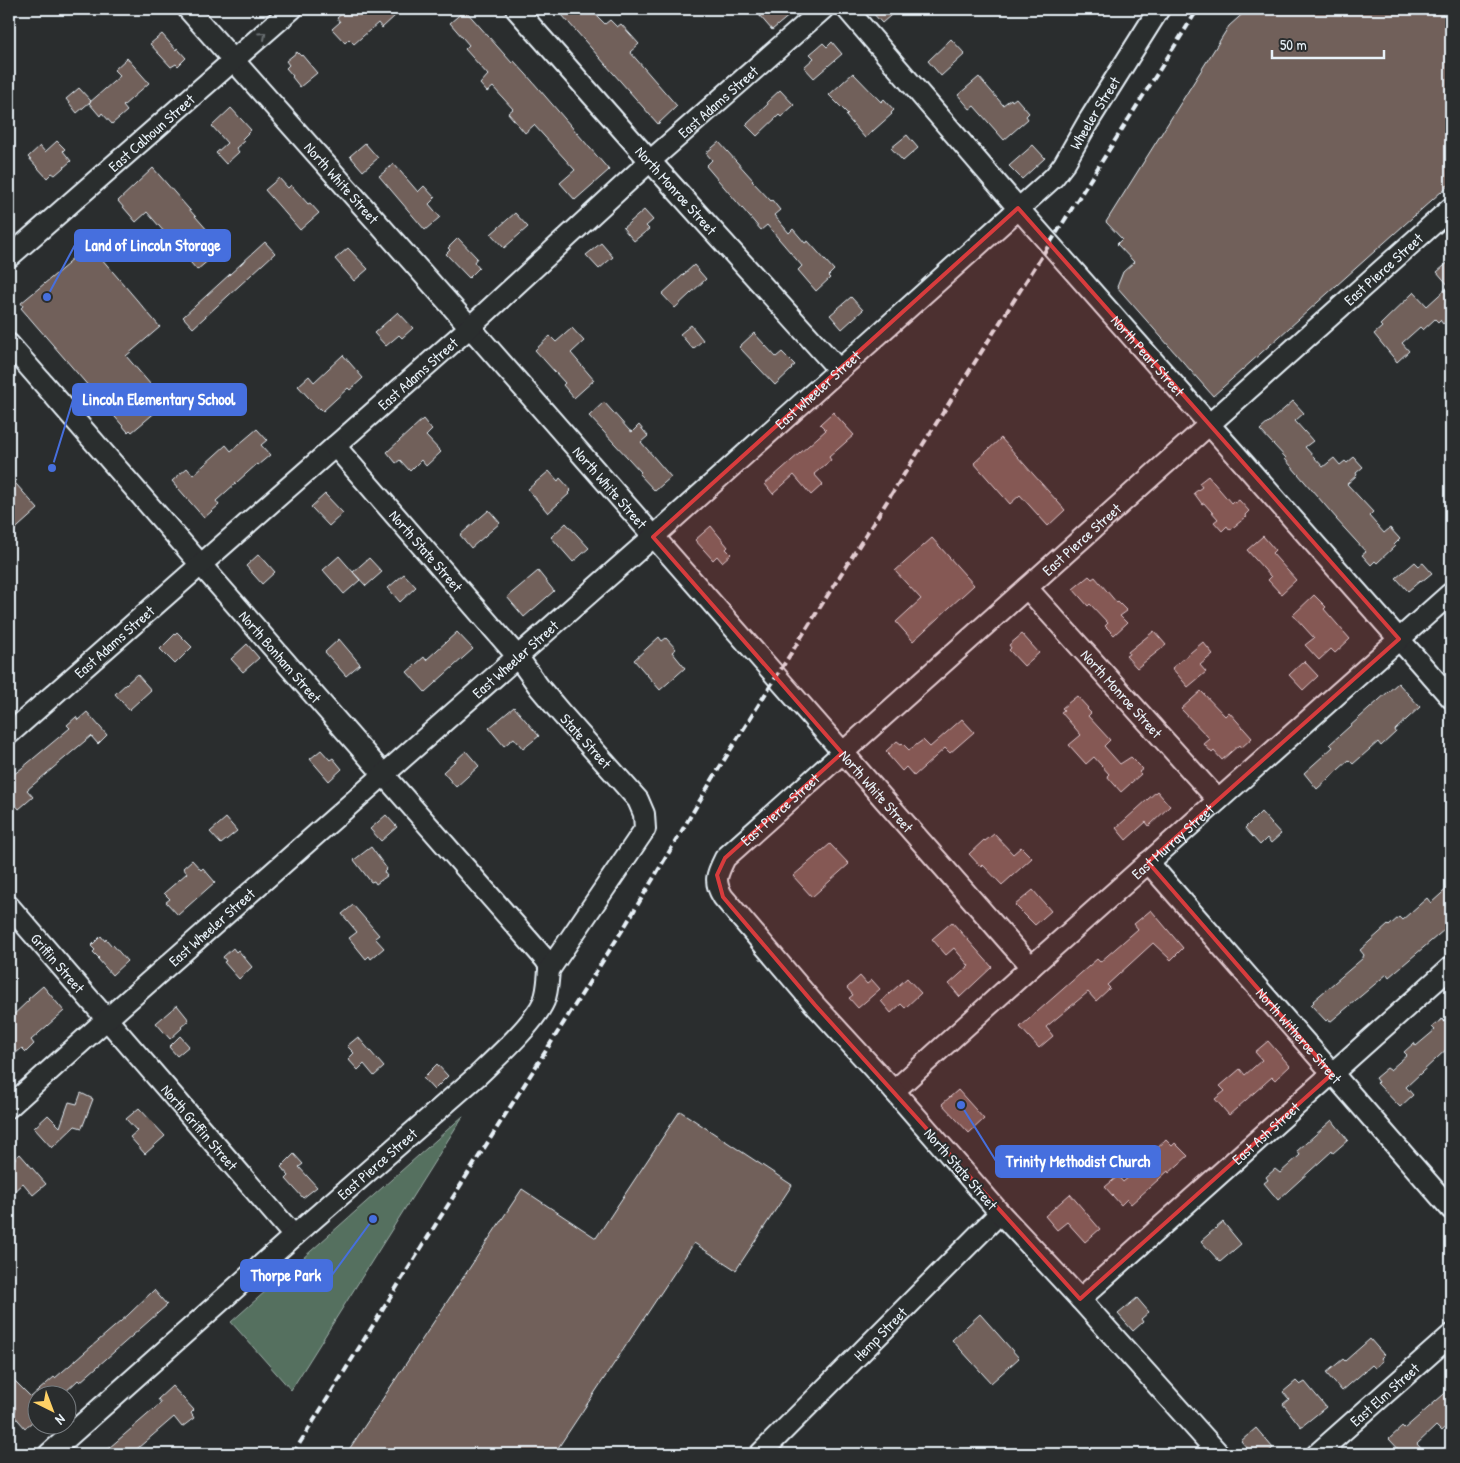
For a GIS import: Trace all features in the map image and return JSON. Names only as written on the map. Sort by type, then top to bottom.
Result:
[{"type":"street","name":"North White Street","points":[[188,9],[470,327],[1031,967]]},
{"type":"street","name":"East Calhoun Street","points":[[9,257],[292,9]]},
{"type":"street","name":"North Monroe Street","points":[[516,9],[839,370]]},
{"type":"street","name":"East Adams Street","points":[[9,734],[470,327],[650,161],[823,9]]},
{"type":"street","name":"North Pearl Street","points":[[847,9],[1018,208],[1451,698]]},
{"type":"street","name":"Wheeler Street","points":[[1018,208],[1054,177],[1064,164],[1159,9]]},
{"type":"street","name":"East Wheeler Street","points":[[9,1107],[107,1018],[653,537],[1018,208]]},
{"type":"street","name":"East Pierce Street","points":[[717,875],[725,858],[1451,208]]},
{"type":"street","name":"North Bonham Street","points":[[9,344],[383,776],[545,958],[549,964],[549,970]]},
{"type":"street","name":"North State Street","points":[[335,446],[517,656]]},
{"type":"street","name":"North Monroe Street","points":[[1027,588],[1218,800]]},
{"type":"street","name":"East Murray Street","points":[[894,1091],[1451,593]]},
{"type":"street","name":"State Street","points":[[517,656],[560,712],[638,800],[644,814],[645,829]]},
{"type":"street","name":"East Pierce Street","points":[[49,1454],[476,1077],[503,1051],[544,1002],[549,970],[645,829]]},
{"type":"street","name":"North Witheroe Street","points":[[1148,862],[1451,1209]]},
{"type":"street","name":"North State Street","points":[[717,875],[717,884],[723,897],[815,1004],[1000,1213],[1080,1298],[1219,1454]]},
{"type":"street","name":"Griffin Street","points":[[9,906],[107,1018]]},
{"type":"street","name":"East Ash Street","points":[[1080,1298],[1451,967]]},
{"type":"street","name":"North Griffin Street","points":[[107,1018],[294,1236]]},
{"type":"street","name":"Hemp Street","points":[[760,1454],[1000,1213]]},
{"type":"street","name":"East Elm Street","points":[[1316,1454],[1451,1334]]},
{"type":"highlighted area","points":[[1018,208],[1399,639],[1148,862],[1332,1074],[1080,1299],[815,1005],[723,897],[717,875],[725,858],[842,753],[653,537]]},
{"type":"green space","points":[[463,1116],[291,1390],[231,1322]]},
{"type":"building","points":[[347,9],[391,9],[396,15],[382,28],[378,23],[354,44],[349,39],[345,43],[332,29],[340,22],[337,18]]},
{"type":"building","points":[[569,9],[590,9],[605,24],[610,20],[617,27],[621,24],[639,44],[630,52],[677,106],[658,124],[562,15]]},
{"type":"building","points":[[766,9],[797,9],[772,30],[759,15]]},
{"type":"building","points":[[869,9],[898,9],[882,23]]},
{"type":"building","points":[[1248,9],[1451,9],[1451,183],[1213,396],[1117,287],[1123,272],[1134,262],[1117,244],[1122,239],[1106,222],[1229,26]]},
{"type":"building","points":[[465,10],[512,63],[514,61],[526,74],[609,170],[575,200],[560,183],[575,170],[534,125],[525,133],[508,113],[513,109],[493,87],[487,92],[480,84],[488,75],[465,49],[469,45],[450,23]]},
{"type":"building","points":[[162,34],[186,58],[178,66],[176,64],[171,67],[150,44]]},
{"type":"building","points":[[951,39],[965,54],[941,76],[928,61]]},
{"type":"building","points":[[832,42],[842,54],[814,78],[804,67],[814,58],[810,54],[823,43],[827,47]]},
{"type":"building","points":[[297,52],[302,55],[317,73],[300,87],[286,68],[289,65],[286,61]]},
{"type":"building","points":[[127,58],[149,83],[123,106],[127,111],[112,124],[102,113],[100,116],[89,103],[120,76],[114,70]]},
{"type":"building","points":[[853,73],[881,102],[884,99],[894,110],[865,138],[846,116],[848,114],[829,95]]},
{"type":"building","points":[[979,77],[1003,105],[1016,98],[1029,113],[1026,116],[1028,119],[1004,140],[974,106],[970,109],[958,95]]},
{"type":"building","points":[[79,88],[91,101],[77,113],[66,99]]},
{"type":"building","points":[[780,90],[794,105],[781,117],[779,115],[757,136],[746,125]]},
{"type":"building","points":[[231,108],[251,130],[242,139],[244,141],[236,148],[239,152],[226,164],[216,153],[227,143],[212,126]]},
{"type":"building","points":[[907,135],[918,148],[903,161],[891,148]]},
{"type":"building","points":[[57,141],[65,149],[63,151],[71,161],[55,175],[52,173],[47,178],[28,157],[40,146],[45,152]]},
{"type":"building","points":[[719,142],[780,210],[774,215],[789,233],[793,229],[805,243],[808,241],[834,270],[828,276],[830,278],[816,291],[798,270],[802,266],[767,225],[761,230],[706,166],[712,160],[706,153]]},
{"type":"building","points":[[365,143],[378,158],[363,171],[350,156]]},
{"type":"building","points":[[1033,145],[1045,158],[1022,179],[1009,166]]},
{"type":"building","points":[[394,164],[418,192],[424,186],[435,198],[429,204],[440,217],[425,230],[379,176]]},
{"type":"building","points":[[153,168],[223,248],[197,270],[147,212],[136,222],[118,201]]},
{"type":"building","points":[[279,178],[288,188],[291,185],[319,213],[300,230],[265,190]]},
{"type":"building","points":[[644,210],[653,220],[646,226],[649,229],[634,241],[623,228]]},
{"type":"building","points":[[515,213],[528,227],[504,248],[491,234]]},
{"type":"building","points":[[458,238],[477,258],[474,262],[479,268],[469,278],[446,254],[450,250],[448,248]]},
{"type":"building","points":[[265,242],[275,253],[193,328],[183,317]]},
{"type":"building","points":[[601,243],[613,257],[599,269],[586,255]]},
{"type":"building","points":[[89,244],[160,327],[126,356],[164,400],[162,403],[164,405],[132,432],[130,430],[128,432],[21,308],[23,306],[21,303]]},
{"type":"building","points":[[348,248],[368,269],[354,281],[335,259]]},
{"type":"building","points":[[1451,260],[1451,317],[1443,324],[1440,320],[1438,322],[1435,319],[1423,330],[1420,327],[1402,343],[1409,351],[1397,362],[1374,334],[1382,327],[1380,325],[1414,292],[1427,306],[1449,286],[1437,272]]},
{"type":"building","points":[[694,265],[706,279],[675,308],[662,294]]},
{"type":"building","points":[[851,297],[863,310],[842,329],[830,315]]},
{"type":"building","points":[[398,312],[413,328],[402,338],[399,335],[386,346],[374,333]]},
{"type":"building","points":[[691,325],[703,340],[693,349],[680,334]]},
{"type":"building","points":[[572,328],[584,341],[571,353],[594,380],[574,398],[563,385],[565,383],[535,350],[550,336],[556,342]]},
{"type":"building","points":[[754,333],[776,357],[782,352],[795,365],[775,385],[739,347]]},
{"type":"building","points":[[343,355],[363,378],[350,390],[348,388],[323,411],[298,386],[309,376],[314,382]]},
{"type":"building","points":[[1293,401],[1304,413],[1295,421],[1313,441],[1305,447],[1323,467],[1334,458],[1340,465],[1345,461],[1347,463],[1354,457],[1363,467],[1347,484],[1373,512],[1369,516],[1384,533],[1390,528],[1400,539],[1377,563],[1375,561],[1371,565],[1362,555],[1366,552],[1260,430]]},
{"type":"building","points":[[604,402],[629,430],[632,432],[639,425],[648,436],[641,442],[671,477],[655,491],[639,474],[641,472],[589,416]]},
{"type":"building","points":[[833,412],[854,435],[829,457],[831,460],[814,474],[823,484],[811,495],[794,475],[773,494],[765,484],[826,430],[820,424]]},
{"type":"building","points":[[423,419],[432,430],[426,436],[441,452],[426,466],[421,460],[410,471],[400,460],[396,463],[387,452]]},
{"type":"building","points":[[257,429],[267,440],[261,445],[270,455],[257,464],[216,501],[219,505],[204,518],[172,481],[187,468],[193,475],[226,445],[231,451]]},
{"type":"building","points":[[1001,438],[1065,510],[1048,526],[1020,495],[1010,504],[974,463]]},
{"type":"building","points":[[549,471],[558,481],[560,478],[571,490],[548,513],[528,489]]},
{"type":"building","points":[[9,476],[38,509],[9,535]]},
{"type":"building","points":[[1208,476],[1231,503],[1239,500],[1249,511],[1245,515],[1246,517],[1230,530],[1227,526],[1222,531],[1214,522],[1218,519],[1204,503],[1202,504],[1194,493],[1202,487],[1199,483]]},
{"type":"building","points":[[325,494],[343,513],[329,526],[311,507]]},
{"type":"building","points":[[489,510],[500,523],[471,548],[460,535]]},
{"type":"building","points":[[566,523],[589,548],[573,562],[551,537]]},
{"type":"building","points":[[711,526],[728,547],[726,549],[731,554],[722,562],[717,556],[713,560],[695,540]]},
{"type":"building","points":[[1263,536],[1275,550],[1272,553],[1296,580],[1281,594],[1268,580],[1271,577],[1247,550]]},
{"type":"building","points":[[932,538],[974,585],[913,641],[896,622],[921,599],[895,571]]},
{"type":"building","points":[[259,554],[275,572],[262,584],[246,566]]},
{"type":"building","points":[[339,556],[360,580],[344,594],[323,570]]},
{"type":"building","points":[[369,558],[382,572],[366,586],[353,572]]},
{"type":"building","points":[[1415,562],[1419,566],[1423,563],[1432,573],[1408,591],[1396,578]]},
{"type":"building","points":[[538,571],[554,591],[524,617],[507,597]]},
{"type":"building","points":[[404,574],[416,587],[400,602],[388,588]]},
{"type":"building","points":[[1089,576],[1092,579],[1095,577],[1117,603],[1127,611],[1120,616],[1127,623],[1114,635],[1105,626],[1108,623],[1090,604],[1088,606],[1073,589]]},
{"type":"building","points":[[1314,595],[1326,607],[1324,609],[1350,639],[1335,653],[1331,649],[1319,660],[1305,645],[1314,638],[1293,615]]},
{"type":"building","points":[[1154,631],[1166,645],[1137,668],[1126,656],[1129,654],[1128,652]]},
{"type":"building","points":[[177,632],[192,647],[175,664],[160,649]]},
{"type":"building","points":[[457,632],[473,649],[425,692],[407,672],[424,657],[426,660]]},
{"type":"building","points":[[1022,634],[1039,653],[1024,666],[1009,650],[1011,648],[1009,645]]},
{"type":"building","points":[[659,637],[662,641],[666,638],[676,649],[672,652],[685,668],[660,690],[634,660]]},
{"type":"building","points":[[339,639],[360,664],[346,676],[325,652]]},
{"type":"building","points":[[1203,642],[1213,654],[1200,665],[1206,672],[1188,687],[1172,668]]},
{"type":"building","points":[[247,644],[259,658],[243,672],[231,659]]},
{"type":"building","points":[[1304,661],[1318,676],[1303,690],[1289,675]]},
{"type":"building","points":[[137,674],[151,690],[129,710],[115,694]]},
{"type":"building","points":[[1398,683],[1420,707],[1381,746],[1378,742],[1353,764],[1349,760],[1317,789],[1304,773],[1333,747],[1330,744]]},
{"type":"building","points":[[1201,691],[1225,716],[1229,712],[1252,738],[1241,748],[1239,745],[1222,760],[1204,744],[1210,739],[1181,709]]},
{"type":"building","points":[[1077,696],[1091,713],[1088,716],[1110,740],[1104,746],[1120,764],[1131,757],[1143,769],[1139,772],[1141,774],[1121,792],[1094,757],[1086,764],[1069,745],[1081,735],[1061,712],[1064,710],[1062,708]]},
{"type":"building","points":[[514,707],[539,736],[523,749],[514,738],[504,746],[489,728]]},
{"type":"building","points":[[87,712],[107,735],[98,744],[91,736],[27,790],[33,797],[19,809],[9,797],[9,778],[70,728],[67,725],[76,717],[78,720]]},
{"type":"building","points":[[962,719],[974,732],[950,753],[945,748],[914,776],[906,767],[902,771],[886,751],[897,741],[909,750],[923,740],[930,747]]},
{"type":"building","points":[[321,750],[330,760],[333,758],[342,769],[329,781],[310,759]]},
{"type":"building","points":[[466,751],[479,766],[456,787],[443,772]]},
{"type":"building","points":[[1157,791],[1170,806],[1149,826],[1146,822],[1126,840],[1116,828]]},
{"type":"building","points":[[1261,812],[1281,834],[1271,843],[1267,838],[1260,845],[1245,828]]},
{"type":"building","points":[[386,815],[397,827],[381,841],[370,829]]},
{"type":"building","points":[[226,818],[237,831],[221,844],[210,832]]},
{"type":"building","points":[[994,834],[1013,854],[1021,847],[1032,858],[1002,885],[983,865],[981,867],[969,854],[984,840]]},
{"type":"building","points":[[830,844],[849,864],[812,897],[793,876]]},
{"type":"building","points":[[371,847],[387,869],[384,872],[387,876],[376,884],[374,881],[371,882],[354,860]]},
{"type":"building","points":[[192,860],[201,870],[203,868],[215,882],[178,915],[166,902],[170,899],[164,893],[187,873],[183,868]]},
{"type":"building","points":[[1451,885],[1451,924],[1389,977],[1387,974],[1330,1022],[1328,1019],[1326,1021],[1311,1005],[1313,1001],[1363,958],[1364,955],[1360,950],[1388,925],[1399,917],[1402,920],[1427,898],[1431,903]]},
{"type":"building","points":[[1033,890],[1051,911],[1035,925],[1015,905]]},
{"type":"building","points":[[353,905],[379,935],[375,938],[384,948],[371,959],[369,956],[366,959],[349,938],[357,932],[342,914]]},
{"type":"building","points":[[1151,910],[1183,948],[1171,960],[1153,943],[1107,985],[1110,988],[1096,1001],[1088,992],[1046,1027],[1053,1036],[1039,1048],[1020,1027],[1097,959],[1100,962],[1138,929],[1134,924]]},
{"type":"building","points":[[952,922],[992,967],[960,997],[949,984],[969,966],[954,948],[946,955],[932,939]]},
{"type":"building","points":[[101,936],[105,941],[106,939],[113,945],[127,961],[112,975],[98,959],[93,952],[95,950],[91,946]]},
{"type":"building","points":[[233,948],[236,952],[238,950],[252,967],[239,979],[224,962],[226,961],[223,957]]},
{"type":"building","points":[[860,976],[867,984],[872,980],[880,989],[858,1008],[849,998],[853,995],[847,988]]},
{"type":"building","points":[[907,978],[921,993],[905,1008],[901,1004],[891,1013],[881,1001]]},
{"type":"building","points":[[43,986],[64,1011],[31,1040],[34,1044],[26,1052],[22,1048],[16,1053],[9,1046],[9,1019]]},
{"type":"building","points":[[177,1005],[189,1020],[170,1039],[156,1023]]},
{"type":"building","points":[[1442,1019],[1451,1028],[1451,1045],[1406,1087],[1413,1095],[1400,1107],[1377,1083],[1375,1078],[1387,1068],[1390,1070],[1407,1055],[1404,1052],[1414,1043],[1416,1046],[1435,1030],[1432,1027]]},
{"type":"building","points":[[180,1036],[189,1046],[177,1056],[169,1047]]},
{"type":"building","points":[[358,1037],[384,1067],[374,1076],[364,1064],[358,1070],[348,1059],[354,1053],[347,1046]]},
{"type":"building","points":[[1268,1041],[1290,1066],[1275,1080],[1272,1077],[1229,1115],[1215,1099],[1225,1091],[1220,1086],[1240,1069],[1245,1075],[1262,1060],[1255,1052]]},
{"type":"building","points":[[437,1064],[448,1076],[434,1090],[423,1078]]},
{"type":"building","points":[[958,1090],[984,1119],[969,1133],[942,1104]]},
{"type":"building","points":[[81,1093],[93,1099],[82,1128],[75,1126],[52,1148],[34,1128],[48,1115],[60,1127],[69,1102],[77,1104]]},
{"type":"building","points":[[139,1108],[165,1136],[145,1154],[130,1137],[137,1131],[126,1119]]},
{"type":"building","points":[[680,1111],[792,1185],[736,1270],[694,1243],[554,1454],[346,1454],[522,1189],[596,1238]]},
{"type":"building","points":[[1332,1120],[1348,1140],[1333,1153],[1332,1151],[1278,1200],[1264,1183],[1268,1180],[1266,1177],[1275,1169],[1280,1173],[1300,1155],[1297,1151]]},
{"type":"building","points":[[1166,1140],[1172,1146],[1175,1143],[1188,1156],[1131,1204],[1127,1199],[1121,1205],[1105,1187],[1118,1176],[1123,1182],[1138,1169],[1141,1173],[1159,1157],[1154,1151]]},
{"type":"building","points":[[20,1154],[46,1184],[33,1195],[23,1183],[9,1196],[9,1164]]},
{"type":"building","points":[[294,1154],[303,1164],[299,1167],[317,1187],[303,1198],[286,1179],[289,1176],[281,1167]]},
{"type":"building","points":[[1070,1194],[1100,1229],[1085,1242],[1067,1222],[1057,1230],[1045,1216]]},
{"type":"building","points":[[1223,1222],[1241,1244],[1220,1262],[1201,1241]]},
{"type":"building","points":[[154,1290],[167,1305],[80,1382],[78,1380],[72,1386],[44,1386],[55,1378]]},
{"type":"building","points":[[1137,1298],[1149,1312],[1141,1319],[1143,1322],[1133,1331],[1118,1314]]},
{"type":"building","points":[[980,1314],[1019,1358],[991,1383],[952,1340]]},
{"type":"building","points":[[1370,1339],[1384,1355],[1381,1358],[1383,1361],[1375,1368],[1372,1365],[1342,1391],[1326,1373],[1343,1359],[1345,1361]]},
{"type":"building","points":[[9,1375],[28,1394],[28,1425],[25,1428],[12,1413],[16,1410],[9,1402]]},
{"type":"building","points":[[1296,1381],[1300,1385],[1305,1382],[1326,1407],[1301,1427],[1283,1404],[1289,1399],[1283,1392]]},
{"type":"building","points":[[172,1386],[194,1410],[191,1413],[194,1418],[182,1427],[174,1417],[131,1454],[102,1454],[161,1403],[158,1399]]},
{"type":"building","points":[[1451,1388],[1451,1422],[1441,1431],[1436,1426],[1417,1444],[1426,1454],[1403,1454],[1389,1439],[1402,1427],[1404,1429]]},
{"type":"building","points":[[1256,1428],[1273,1448],[1266,1454],[1240,1454],[1247,1448],[1241,1441]]},
{"type":"railway","points":[[293,1454],[625,926],[776,677],[1198,9]]},
{"type":"place","name":"Land of Lincoln Storage","points":[[47,297]]},
{"type":"place","name":"Lincoln Elementary School","points":[[52,468]]},
{"type":"place","name":"Trinity Methodist Church","points":[[961,1105]]},
{"type":"place","name":"Thorpe Park","points":[[373,1219]]}]
